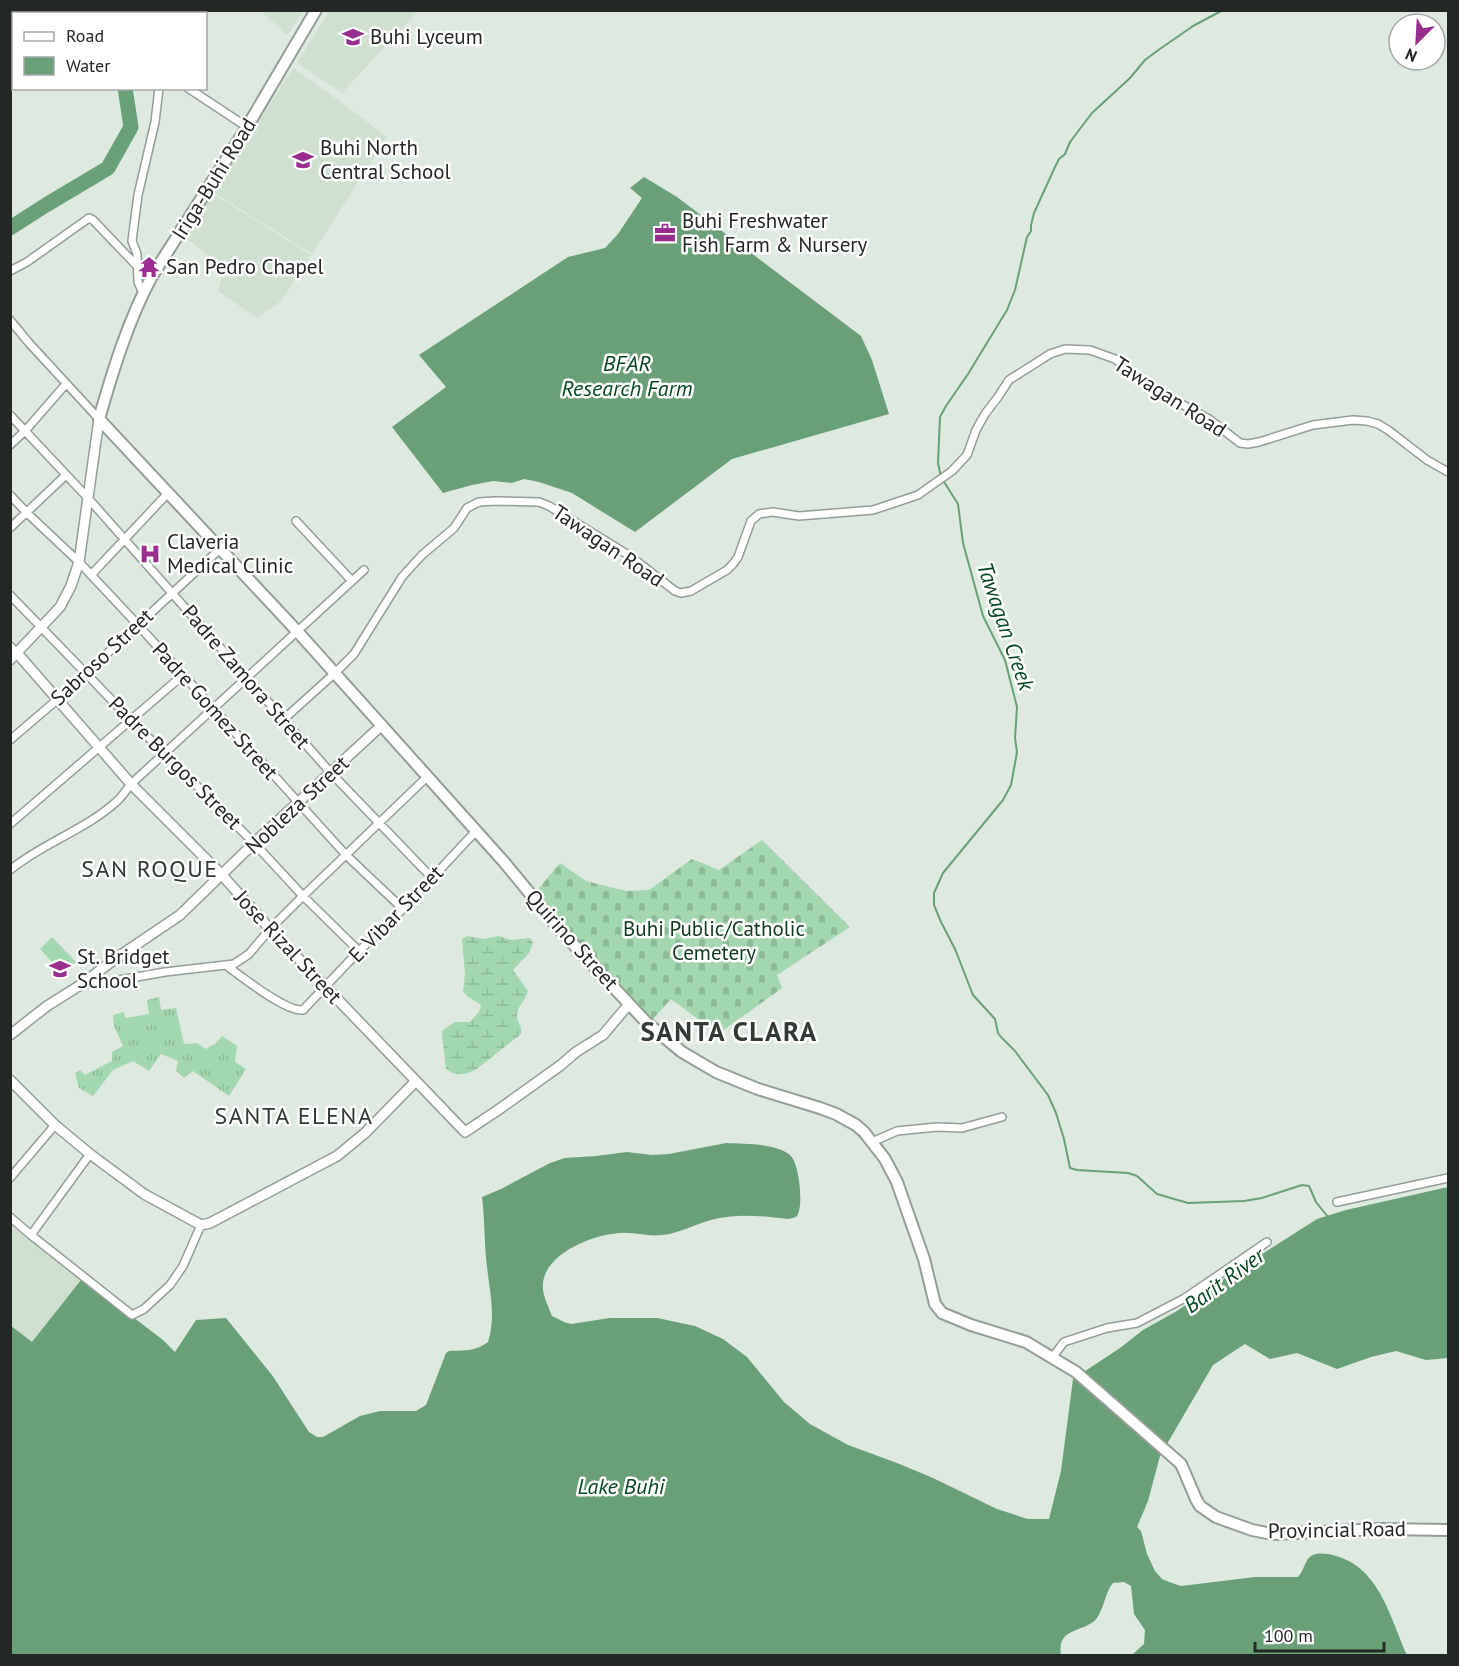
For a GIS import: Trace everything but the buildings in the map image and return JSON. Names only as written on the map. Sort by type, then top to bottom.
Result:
[{"type":"main road","name":"Iriga-Buhi Road","points":[[99,419],[119,353],[152,276],[247,127],[316,10]]},
{"type":"main road","name":"Quirino Street","points":[[99,419],[297,631],[428,776],[560,930],[647,1023],[682,1052],[706,1067],[736,1081],[836,1114],[856,1125],[885,1160],[897,1182],[918,1240],[935,1304],[942,1313],[971,1325],[1026,1342],[1076,1372]]},
{"type":"main road","name":"Provincial Road","points":[[1076,1372],[1181,1464],[1200,1506],[1216,1517],[1252,1530],[1272,1534],[1381,1529],[1449,1530]]},
{"type":"street","points":[[143,293],[138,282],[137,254],[132,241],[135,214],[155,122],[159,90]]},
{"type":"street","points":[[191,90],[247,127]]},
{"type":"street","points":[[10,271],[27,262],[89,218],[136,265]]},
{"type":"street","points":[[10,320],[99,419],[79,562],[64,600],[55,614],[13,653]]},
{"type":"street","name":"Tawagan Road","points":[[284,719],[354,654],[402,576],[453,528],[467,508],[479,502],[539,502],[549,506],[630,556],[675,591],[681,593],[691,591],[727,570],[733,564],[738,557],[751,521],[759,514],[773,512],[799,516],[879,510],[918,495],[938,482],[967,455],[976,430],[1009,380],[1050,354],[1070,348],[1090,350],[1115,359],[1152,388],[1209,419],[1240,443],[1259,442],[1313,424],[1367,421],[1388,430],[1427,460],[1449,472]]},
{"type":"street","points":[[10,445],[66,384]]},
{"type":"street","name":"Padre Zamora Street","points":[[10,415],[88,498],[331,773],[432,878]]},
{"type":"street","points":[[10,528],[66,475]]},
{"type":"street","points":[[91,575],[169,492]]},
{"type":"street","name":"Padre Gomez Street","points":[[10,495],[79,562],[138,625],[346,855],[403,909]]},
{"type":"street","points":[[296,521],[352,580]]},
{"type":"street","name":"Sabroso Street","points":[[10,740],[58,699],[220,549]]},
{"type":"street","points":[[10,870],[101,814],[117,801],[131,784],[364,570]]},
{"type":"street","name":"Padre Burgos Street","points":[[10,595],[359,951]]},
{"type":"street","name":"Jose Rizal Street","points":[[13,653],[58,699],[131,784],[222,875],[270,929],[465,1132],[603,1035],[629,1004]]},
{"type":"street","points":[[10,824],[183,675]]},
{"type":"street","name":"Nobleza Street","points":[[10,1035],[47,1006],[180,915],[382,725]]},
{"type":"street","points":[[82,984],[234,964],[249,954],[303,896],[428,776]]},
{"type":"street","name":"E. Vibar Street","points":[[227,966],[252,985],[295,1010],[303,1010],[476,831]]},
{"type":"street","points":[[10,1217],[132,1315],[144,1309],[170,1285],[183,1266],[201,1226],[338,1156],[365,1133],[415,1082]]},
{"type":"street","points":[[12,1086],[90,1154],[144,1194],[201,1226]]},
{"type":"street","points":[[872,1142],[897,1131],[937,1127],[962,1128],[1002,1117]]},
{"type":"street","points":[[10,1178],[55,1125]]},
{"type":"street","points":[[31,1235],[90,1154]]},
{"type":"street","points":[[1337,1202],[1449,1178]]},
{"type":"street","points":[[1052,1358],[1064,1342],[1107,1328],[1137,1323],[1185,1298],[1268,1242]]},
{"type":"shaded area","points":[[261,11],[303,11],[287,35]]},
{"type":"shaded area","name":"Buhi Lyceum","points":[[329,11],[418,11],[342,93],[297,63]]},
{"type":"shaded area","name":"Buhi North Central School","points":[[293,68],[387,137],[312,254],[213,192]]},
{"type":"shaded area","points":[[212,193],[311,255],[281,301],[257,318],[218,291],[224,267],[183,236]]},
{"type":"shaded area","points":[[10,1225],[87,1283],[81,1280],[32,1343],[11,1325]]},
{"type":"green space","name":"Buhi Public/Catholic Cemetery","points":[[762,840],[850,927],[777,975],[782,988],[718,1034],[671,999],[653,1019],[587,954],[534,894],[560,863],[586,881],[626,891],[649,890],[692,859],[719,870]]},
{"type":"green space","points":[[467,936],[484,939],[498,936],[511,940],[530,938],[533,943],[529,953],[513,970],[528,991],[517,1012],[521,1034],[478,1068],[466,1074],[458,1074],[446,1069],[442,1033],[455,1022],[470,1022],[479,1012],[481,1005],[463,991],[465,975],[462,939]]},
{"type":"green space","points":[[52,937],[76,962],[62,973],[40,949]]},
{"type":"green space","points":[[159,997],[161,1010],[176,1008],[184,1044],[197,1043],[206,1049],[222,1036],[237,1046],[235,1062],[246,1069],[229,1096],[193,1071],[184,1078],[176,1071],[178,1061],[161,1054],[149,1071],[133,1061],[113,1070],[93,1096],[79,1088],[75,1073],[80,1070],[85,1075],[112,1061],[112,1052],[123,1046],[114,1026],[113,1015],[124,1012],[125,1018],[149,1014],[147,1000]]},
{"type":"water","name":"BFAR Research Farm","points":[[644,177],[677,197],[861,336],[872,360],[889,414],[732,459],[635,532],[572,493],[539,482],[524,479],[512,483],[493,481],[443,493],[392,427],[446,387],[419,355],[568,257],[605,248],[618,234],[642,198],[630,188]]},
{"type":"water","name":"Lake Buhi","points":[[726,1143],[769,1146],[791,1156],[800,1185],[800,1204],[797,1216],[788,1219],[730,1216],[668,1234],[609,1234],[583,1242],[559,1257],[550,1266],[544,1278],[543,1290],[552,1316],[571,1324],[610,1318],[657,1318],[695,1326],[723,1339],[747,1357],[784,1402],[810,1424],[848,1445],[933,1478],[997,1509],[1028,1519],[1049,1519],[1061,1471],[1073,1379],[1143,1330],[1177,1311],[1317,1219],[1346,1210],[1448,1187],[1448,1358],[1426,1360],[1396,1351],[1337,1369],[1297,1353],[1270,1359],[1245,1344],[1213,1365],[1160,1456],[1148,1501],[1137,1527],[1141,1531],[1147,1554],[1155,1571],[1162,1579],[1181,1586],[1255,1577],[1298,1577],[1308,1559],[1319,1554],[1334,1555],[1351,1562],[1374,1583],[1389,1611],[1407,1655],[1128,1655],[1133,1654],[1144,1644],[1145,1630],[1134,1614],[1131,1586],[1124,1582],[1113,1583],[1097,1618],[1092,1623],[1073,1631],[1063,1639],[1061,1655],[11,1655],[10,1325],[32,1342],[81,1280],[163,1340],[175,1352],[196,1320],[226,1318],[272,1375],[309,1432],[317,1437],[323,1437],[360,1416],[380,1411],[416,1411],[426,1405],[446,1353],[474,1349],[488,1342],[492,1323],[492,1305],[482,1197],[550,1163],[565,1158],[627,1152],[652,1155],[669,1154]]},
{"type":"waterway","name":"Tawagan Creek","points":[[1223,10],[1193,26],[1145,60],[1130,78],[1092,113],[1070,142],[1065,154],[1059,159],[1034,213],[1015,290],[1007,310],[940,417],[938,463],[941,477],[958,504],[963,543],[983,616],[1005,660],[1017,707],[1015,738],[1017,752],[1011,785],[1003,800],[943,873],[934,893],[934,905],[973,995],[995,1019],[998,1033],[1015,1051],[1048,1095],[1064,1139],[1070,1168],[1128,1173],[1137,1176],[1157,1194],[1188,1203],[1244,1201],[1262,1198],[1302,1185],[1309,1186],[1316,1202],[1328,1217]]},
{"type":"waterway","points":[[10,228],[108,168],[131,127],[125,90]]},
{"type":"place","name":"Buhi Lyceum","points":[[353,37]]},
{"type":"place","name":"Buhi North Central School","points":[[303,160]]},
{"type":"place","name":"Buhi Freshwater Fish Farm & Nursery","points":[[665,233]]},
{"type":"place","name":"San Pedro Chapel","points":[[149,267]]},
{"type":"place","name":"Claveria Medical Clinic","points":[[150,554]]},
{"type":"place","name":"St. Bridget School","points":[[60,969]]},
{"type":"district","name":"SAN ROQUE","points":[[150,869]]},
{"type":"district","name":"SANTA CLARA","points":[[729,1032]]},
{"type":"district","name":"SANTA ELENA","points":[[294,1116]]},
{"type":"water label","name":"Barit River","points":[[1224,1280]]}]
